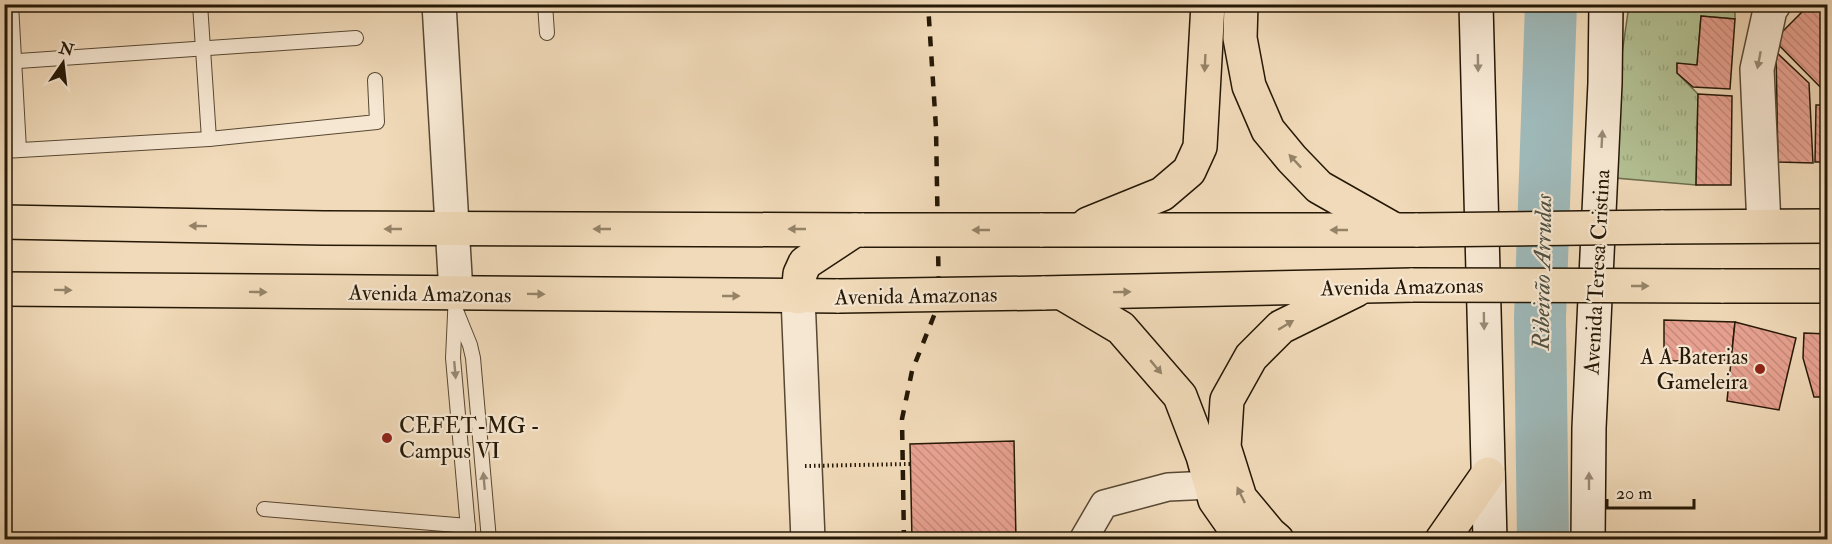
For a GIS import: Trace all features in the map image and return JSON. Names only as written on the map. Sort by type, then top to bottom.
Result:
[{"type":"main road","points":[[439,4],[456,302]]},
{"type":"main road","points":[[1072,230],[1162,194],[1189,171],[1200,147],[1209,4]]},
{"type":"main road","points":[[1241,4],[1240,38],[1250,86],[1268,130],[1319,187],[1406,230]]},
{"type":"main road","points":[[1476,4],[1490,540]]},
{"type":"main road","name":"Avenida Teresa Cristina","points":[[1588,540],[1589,428],[1605,83],[1606,4]]},
{"type":"main road","points":[[1764,226],[1757,69],[1770,10],[1774,4]]},
{"type":"main road","points":[[4,222],[452,229],[860,230],[1406,230],[1827,226]]},
{"type":"main road","points":[[808,540],[798,297],[800,274],[804,264],[860,230]]},
{"type":"main road","name":"Avenida Amazonas","points":[[4,289],[456,302],[1413,285],[1827,286]]},
{"type":"main road","points":[[1277,540],[1240,498],[1224,447],[1227,400],[1251,357],[1281,327],[1364,286]]},
{"type":"main road","points":[[1052,293],[1121,327],[1180,396],[1203,456],[1215,500],[1243,540]]},
{"type":"main road","points":[[1442,540],[1488,474]]},
{"type":"street","points":[[1605,83],[1616,4]]},
{"type":"street","points":[[1083,540],[1104,504],[1168,487],[1211,485]]},
{"type":"lane","points":[[11,4],[10,62],[19,150]]},
{"type":"lane","points":[[200,4],[208,139]]},
{"type":"lane","points":[[545,4],[547,33]]},
{"type":"lane","points":[[10,62],[356,38]]},
{"type":"lane","points":[[4,151],[208,139],[377,122],[375,80]]},
{"type":"lane","points":[[264,509],[468,533],[453,358],[456,302]]},
{"type":"lane","points":[[456,302],[472,358],[489,540]]},
{"type":"path","points":[[804,466],[910,464]]},
{"type":"green space","points":[[1629,5],[1735,5],[1735,19],[1701,16],[1697,65],[1677,64],[1677,73],[1698,94],[1696,185],[1615,178],[1619,75]]},
{"type":"building","points":[[1810,4],[1828,4],[1828,95],[1774,40]]},
{"type":"building","points":[[1701,16],[1735,19],[1730,89],[1693,87],[1677,73],[1677,63],[1697,65]]},
{"type":"building","points":[[1776,52],[1809,83],[1813,163],[1778,162]]},
{"type":"building","points":[[1698,94],[1732,96],[1731,185],[1696,185]]},
{"type":"building","points":[[1816,105],[1828,105],[1828,162],[1815,162]]},
{"type":"building","points":[[1664,320],[1735,322],[1731,360],[1664,361]]},
{"type":"building","name":"A A Baterias Gameleira","points":[[1735,322],[1796,338],[1779,410],[1727,401]]},
{"type":"building","points":[[1804,333],[1828,334],[1828,397],[1814,397],[1803,358]]},
{"type":"building","points":[[1014,441],[1016,540],[912,540],[910,444]]},
{"type":"building","points":[[68,536],[239,540],[68,540]]},
{"type":"waterway","name":"Ribeirão Arrudas","points":[[1543,540],[1540,318],[1551,4]]},
{"type":"railway","points":[[904,540],[902,419],[912,371],[939,303],[936,128],[928,4]]},
{"type":"place","name":"A A Baterias Gameleira","points":[[1760,369]]},
{"type":"place","name":"CEFET-MG - Campus VI","points":[[387,438]]}]
